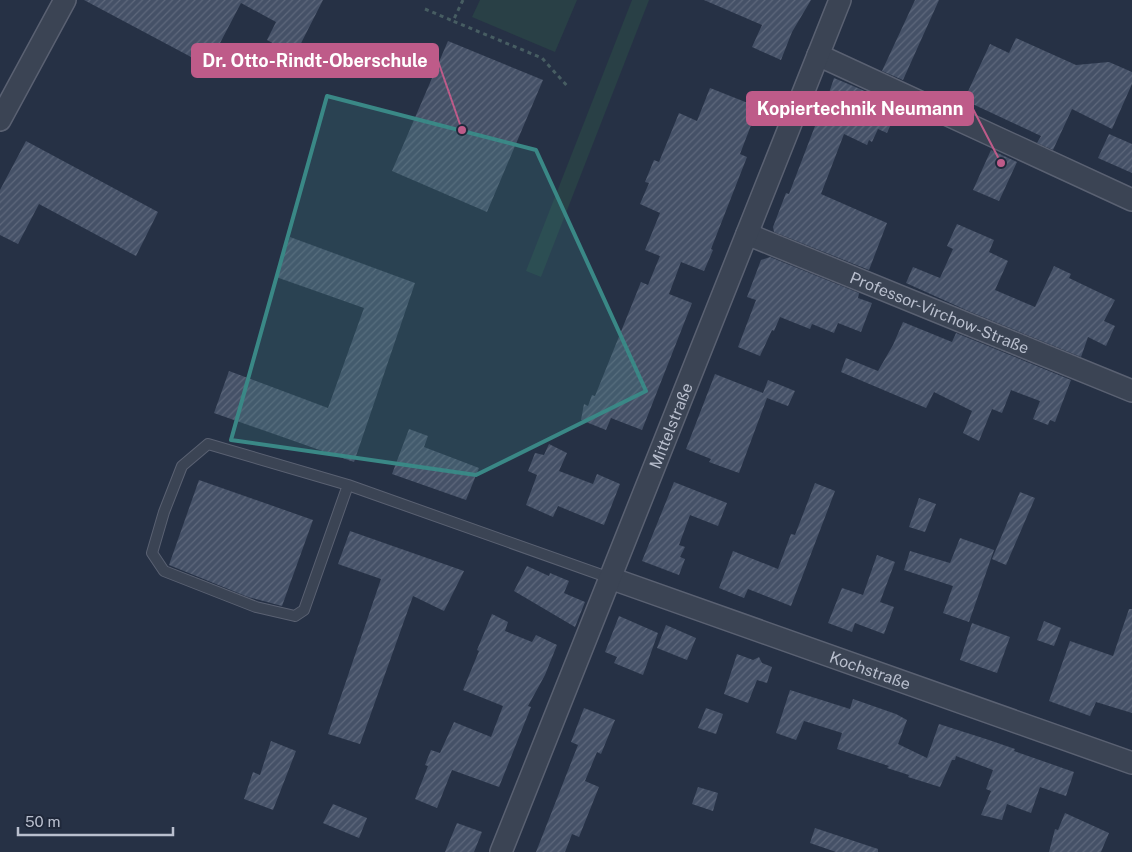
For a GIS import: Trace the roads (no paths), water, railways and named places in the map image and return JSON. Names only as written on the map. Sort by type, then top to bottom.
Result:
[{"type":"street","points":[[0,120],[65,0]]},
{"type":"street","name":"Mittelstraße","points":[[501,852],[840,0]]},
{"type":"street","points":[[818,55],[1132,200]]},
{"type":"street","name":"Professor-Virchow-Straße","points":[[747,234],[1132,391]]},
{"type":"street","name":"Kochstraße","points":[[610,578],[1132,762]]},
{"type":"lane","points":[[348,485],[304,610],[295,616],[256,608],[164,571],[152,553],[164,512],[182,466],[208,444],[348,485],[610,578]]},
{"type":"place","name":"Dr. Otto-Rindt-Oberschule","points":[[462,130]]},
{"type":"place","name":"Kopiertechnik Neumann","points":[[1001,163]]}]
